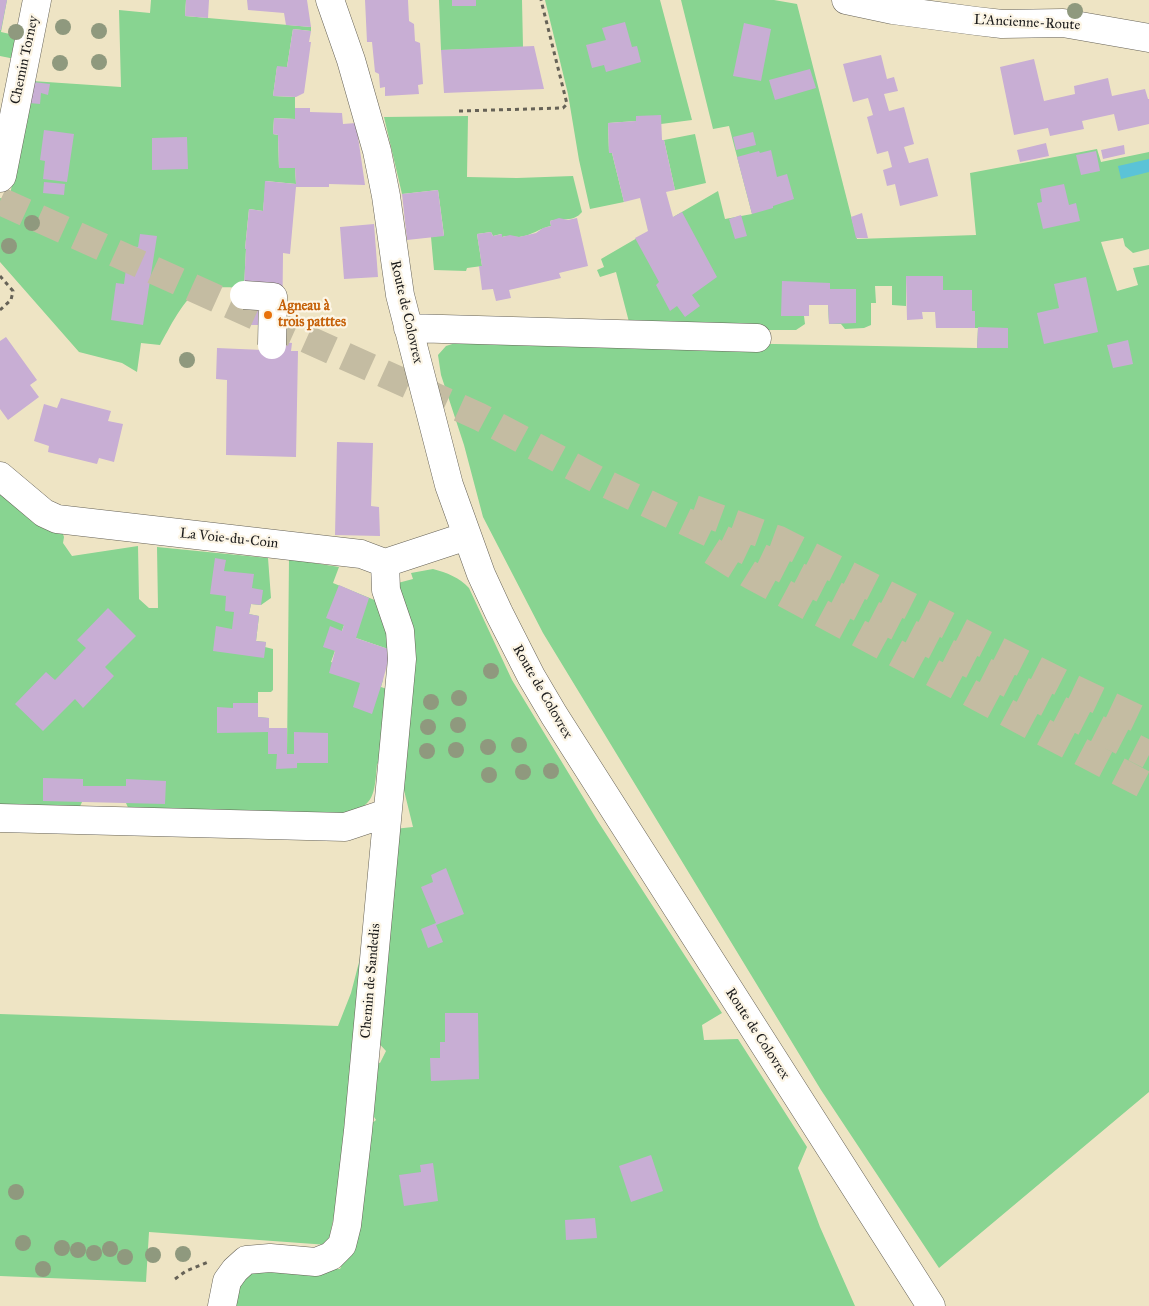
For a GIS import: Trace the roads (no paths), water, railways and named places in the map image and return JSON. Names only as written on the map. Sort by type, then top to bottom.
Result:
[{"type":"street","name":"Chemin Torney","points":[[0,178],[2,176],[37,0]]},
{"type":"street","name":"Route de Colovrex","points":[[330,0],[351,60],[377,151],[386,196],[396,272],[408,328],[449,486],[481,574],[512,642],[554,715],[931,1306]]},
{"type":"street","name":"L'Ancienne-Route","points":[[846,0],[893,10],[976,21],[1002,24],[1063,23],[1149,38]]},
{"type":"street","points":[[244,295],[273,296],[272,345]]},
{"type":"street","points":[[408,328],[757,338]]},
{"type":"street","name":"La Voie-du-Coin","points":[[0,476],[44,513],[57,519],[361,554],[385,563]]},
{"type":"street","points":[[385,563],[467,536]]},
{"type":"street","name":"Chemin de Sandedis","points":[[222,1306],[227,1281],[246,1260],[270,1258],[316,1262],[331,1256],[342,1245],[347,1225],[358,1131],[386,813],[392,774],[402,659],[400,631],[386,590],[385,563]]},
{"type":"street","points":[[0,818],[345,827],[386,813]]},
{"type":"water","points":[[1149,159],[1149,172],[1121,179],[1118,166]]},
{"type":"tunnel","points":[[0,201],[480,417],[598,480],[764,559],[1149,755]]},
{"type":"tunnel","points":[[694,509],[779,540],[1068,686],[1149,724]]},
{"type":"tunnel","points":[[712,551],[752,576],[1149,787]]},
{"type":"place","name":"Agneau à trois patttes","points":[[268,315]]}]
